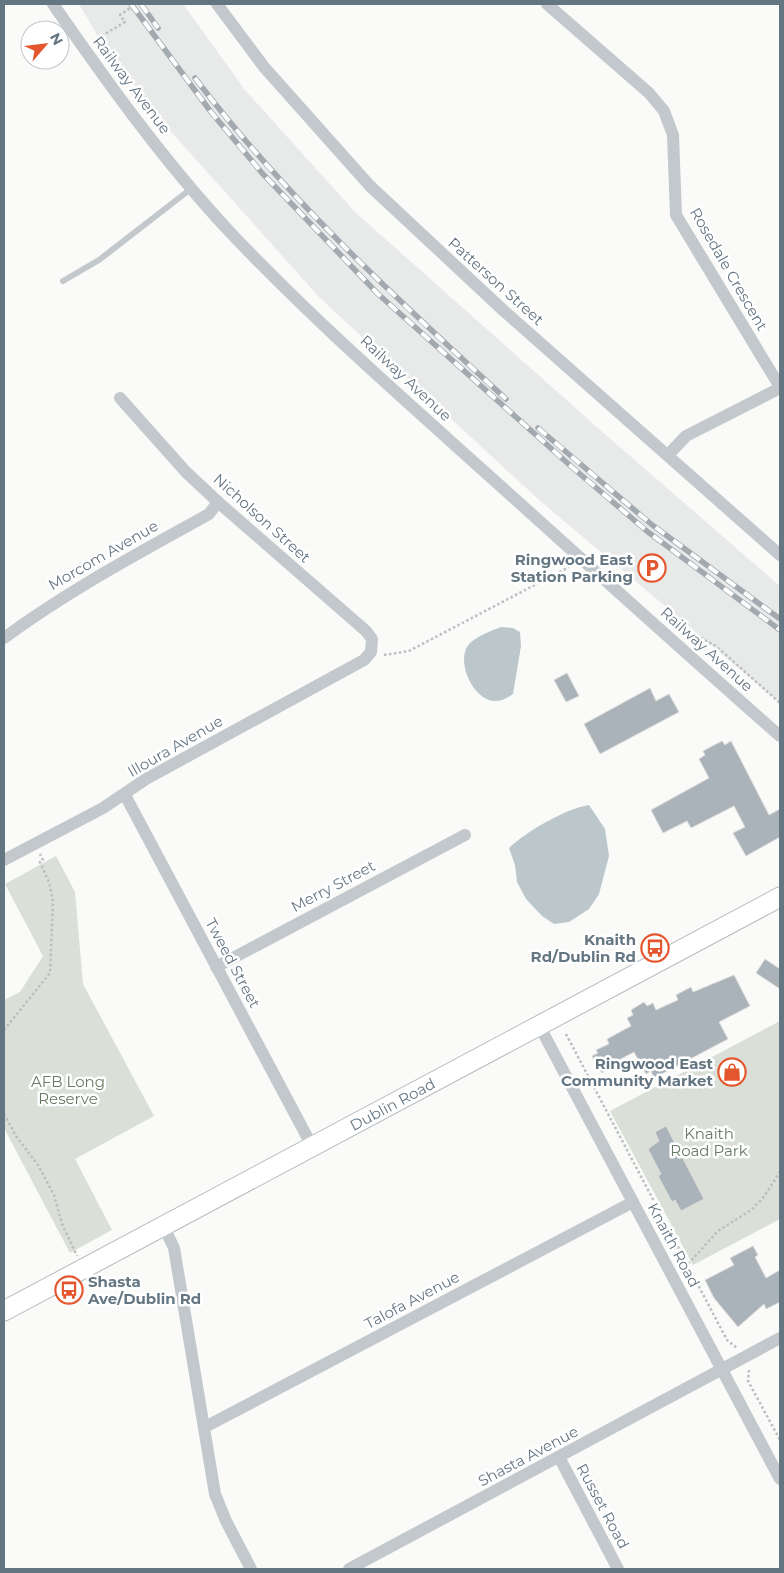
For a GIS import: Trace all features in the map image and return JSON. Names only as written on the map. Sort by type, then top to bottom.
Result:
[{"type":"main road","name":"Dublin Road","points":[[4,1311],[312,1146],[540,1027],[780,897]]},
{"type":"street","name":"Railway Avenue","points":[[53,4],[120,100],[192,188],[228,229],[299,302],[445,436],[780,736]]},
{"type":"street","name":"Patterson Street","points":[[217,4],[264,67],[370,186],[504,311],[780,555]]},
{"type":"street","name":"Rosedale Crescent","points":[[547,4],[649,94],[664,111],[673,135],[676,215],[780,387]]},
{"type":"street","points":[[668,455],[686,436],[780,387]]},
{"type":"street","name":"Nicholson Street","points":[[120,398],[186,472],[366,632],[373,645],[371,652],[364,660]]},
{"type":"street","name":"Morcom Avenue","points":[[4,638],[47,606],[91,579],[209,514],[218,502]]},
{"type":"street","name":"Illoura Avenue","points":[[4,860],[124,795],[146,779],[364,660]]},
{"type":"street","name":"Tweed Street","points":[[124,795],[312,1146]]},
{"type":"street","name":"Merry Street","points":[[216,967],[465,835]]},
{"type":"street","name":"Knaith Road","points":[[540,1027],[780,1479]]},
{"type":"street","name":"Talofa Avenue","points":[[205,1427],[633,1202]]},
{"type":"street","points":[[163,1226],[174,1248],[216,1494],[226,1521],[251,1569]]},
{"type":"street","name":"Shasta Avenue","points":[[349,1569],[722,1371],[780,1338]]},
{"type":"street","name":"Russet Road","points":[[559,1457],[618,1569]]},
{"type":"lane","points":[[63,281],[106,255],[192,188]]},
{"type":"path","points":[[87,34],[92,42],[126,22],[120,15],[136,4]]},
{"type":"path","points":[[364,660],[409,651],[569,568]]},
{"type":"path","points":[[662,612],[684,629],[716,646],[780,703]]},
{"type":"path","points":[[4,1030],[50,973],[53,902],[50,882],[40,862],[43,860],[35,844]]},
{"type":"path","points":[[566,1034],[728,1340],[736,1345],[743,1358],[749,1370],[748,1381],[780,1440]]},
{"type":"path","points":[[4,1114],[16,1136],[38,1165],[54,1195],[62,1224],[84,1268]]},
{"type":"path","points":[[688,1264],[718,1232],[751,1210],[780,1172]]},
{"type":"shaded area","points":[[79,4],[183,4],[245,90],[355,212],[607,436],[780,586],[780,703],[538,499],[320,298],[164,124],[100,40]]},
{"type":"shaded area","points":[[501,627],[513,628],[520,632],[521,646],[513,694],[495,701],[487,699],[473,687],[468,678],[464,659],[470,643],[481,635]]},
{"type":"shaded area","points":[[589,805],[605,829],[609,856],[599,894],[589,909],[569,922],[554,924],[542,916],[526,899],[517,882],[515,865],[509,848],[547,822],[569,811]]},
{"type":"green space","name":"AFB Long Reserve","points":[[56,856],[75,892],[83,984],[154,1116],[75,1159],[112,1230],[70,1253],[4,1128],[4,1000],[20,992],[43,956],[5,884]]},
{"type":"green space","name":"Knaith Road Park","points":[[780,1021],[780,1219],[693,1265],[610,1111]]},
{"type":"building","points":[[567,673],[579,696],[566,702],[554,680]]},
{"type":"building","points":[[650,688],[656,701],[669,694],[679,712],[600,754],[584,724]]},
{"type":"building","points":[[722,741],[725,745],[731,741],[769,815],[780,809],[780,837],[746,856],[733,833],[745,827],[734,806],[691,828],[687,821],[663,833],[651,810],[709,778],[699,759],[705,755],[703,751]]},
{"type":"building","points":[[765,959],[780,969],[780,989],[756,973]]},
{"type":"building","points":[[734,975],[750,1006],[719,1022],[728,1039],[654,1078],[651,1071],[646,1074],[634,1052],[615,1062],[616,1065],[602,1073],[599,1070],[592,1056],[598,1053],[596,1050],[609,1044],[607,1039],[631,1026],[627,1018],[633,1015],[631,1010],[644,1002],[647,1006],[653,1003],[656,1010],[678,1000],[676,995],[691,987],[693,992]]},
{"type":"building","points":[[666,1126],[704,1199],[681,1211],[675,1200],[672,1202],[658,1176],[661,1174],[648,1149],[659,1141],[655,1132]]},
{"type":"building","points":[[753,1246],[758,1255],[755,1257],[766,1278],[780,1270],[780,1302],[766,1309],[764,1304],[738,1327],[714,1298],[705,1280],[734,1265],[730,1258]]},
{"type":"railway","points":[[131,4],[211,112],[262,173],[378,294],[573,468],[648,532],[780,630]]},
{"type":"railway","points":[[141,4],[158,28]]},
{"type":"railway","points":[[195,78],[230,122],[304,206],[383,285],[506,399]]},
{"type":"railway","points":[[538,428],[651,524],[780,619]]},
{"type":"place","name":"Ringwood East Station Parking","points":[[652,568]]},
{"type":"place","name":"Knaith Rd/Dublin Rd","points":[[655,948]]},
{"type":"place","name":"Ringwood East Community Market","points":[[732,1072]]},
{"type":"place","name":"Shasta Ave/Dublin Rd","points":[[69,1290]]}]
